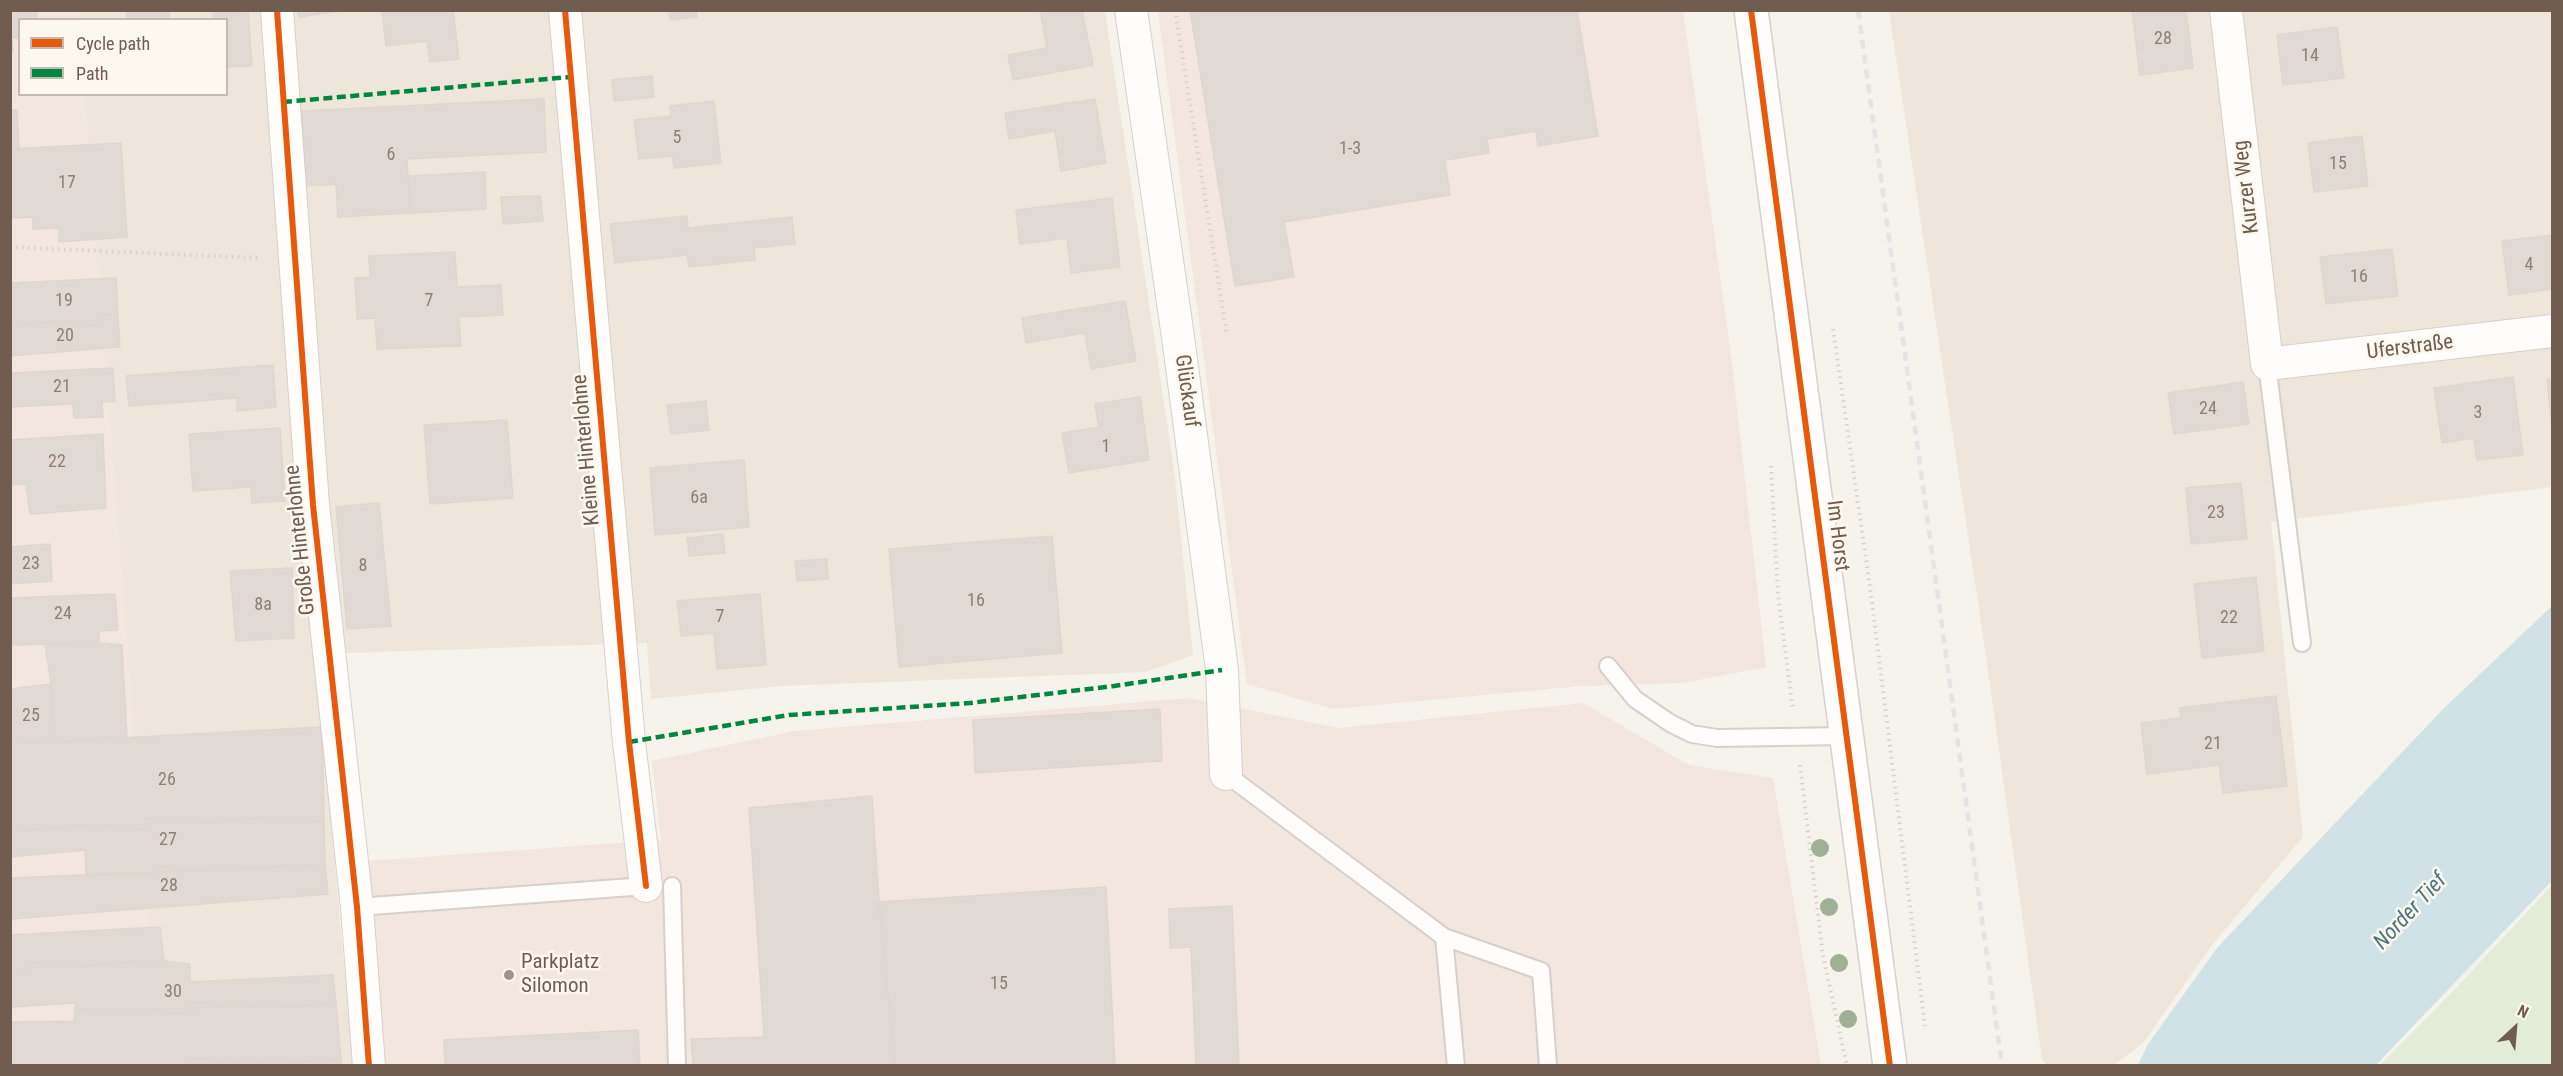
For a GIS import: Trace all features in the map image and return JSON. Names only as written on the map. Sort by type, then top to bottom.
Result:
[{"type":"street","name":"Große Hinterlohne","points":[[277,10],[293,259],[313,505],[357,907],[369,1065]]},
{"type":"street","name":"Kleine Hinterlohne","points":[[565,10],[629,742],[659,886]]},
{"type":"street","name":"Glückauf","points":[[1131,10],[1180,349],[1222,670],[1226,774]]},
{"type":"street","name":"Im Horst","points":[[1751,10],[1890,1065]]},
{"type":"street","name":"Kurzer Weg","points":[[2226,10],[2267,364]]},
{"type":"street","name":"Uferstraße","points":[[2267,364],[2553,331]]},
{"type":"lane","points":[[2267,364],[2302,643]]},
{"type":"lane","points":[[1608,666],[1635,699],[1670,723],[1692,734],[1718,738],[1846,736]]},
{"type":"lane","points":[[1226,774],[1444,937],[1541,972],[1548,1065]]},
{"type":"lane","points":[[357,907],[659,886],[677,1065]]},
{"type":"lane","points":[[1444,937],[1456,1065]]},
{"type":"path","points":[[1175,10],[1227,335]]},
{"type":"path","points":[[10,248],[293,259]]},
{"type":"path","points":[[1833,328],[1871,594],[1926,1033]]},
{"type":"path","points":[[1770,461],[1778,595],[1823,956],[1847,1065]]},
{"type":"shaded area","points":[[10,11],[1105,11],[1174,469],[1193,655],[1146,672],[781,686],[651,699],[647,643],[316,654],[353,1065],[11,1065]]},
{"type":"shaded area","points":[[10,11],[78,11],[79,18],[18,18],[18,96],[85,96],[160,1065],[11,1065]]},
{"type":"shaded area","points":[[1158,11],[1683,11],[1731,355],[1766,667],[1682,683],[1581,686],[1333,709],[1247,684]]},
{"type":"shaded area","points":[[1889,11],[2552,11],[2552,487],[2271,522],[2303,837],[2212,945],[2143,1043],[2114,1065],[2047,1065],[2042,1060],[1986,656]]},
{"type":"shaded area","points":[[1189,698],[1339,728],[1583,703],[1689,765],[1773,778],[1821,1065],[383,1065],[366,861],[661,840],[652,761],[794,731]]},
{"type":"green space","points":[[2552,885],[2552,1065],[2380,1065],[2459,985]]},
{"type":"water","name":"Norder Tief","points":[[2552,606],[2552,881],[2376,1065],[2138,1065],[2148,1044],[2217,948],[2443,709]]},
{"type":"building","points":[[10,10],[37,10],[37,18],[18,18],[18,38],[12,38],[13,52],[10,52]]},
{"type":"building","points":[[127,10],[169,10],[169,18],[127,18]]},
{"type":"building","points":[[213,10],[248,10],[252,66],[228,67],[228,18],[214,18]]},
{"type":"building","points":[[298,10],[340,10],[340,11],[299,17]]},
{"type":"building","points":[[382,10],[453,10],[459,59],[430,62],[427,41],[386,46]]},
{"type":"building","points":[[669,10],[696,10],[697,17],[670,20]]},
{"type":"building","points":[[1040,10],[1082,10],[1093,65],[1013,80],[1008,55],[1047,48]]},
{"type":"building","points":[[1190,10],[1577,10],[1598,136],[1538,146],[1536,131],[1487,139],[1489,153],[1445,160],[1450,195],[1284,222],[1294,277],[1235,286]]},
{"type":"building","points":[[2132,10],[2186,10],[2193,68],[2140,75]]},
{"type":"building","points":[[2337,27],[2344,78],[2283,85],[2277,35]]},
{"type":"building","points":[[652,76],[654,97],[614,101],[612,80]]},
{"type":"building","points":[[544,99],[546,152],[407,159],[410,213],[338,217],[336,184],[306,186],[302,111]]},
{"type":"building","points":[[1095,99],[1106,163],[1061,171],[1055,131],[1009,139],[1005,113]]},
{"type":"building","points":[[714,101],[721,163],[674,168],[672,156],[639,159],[634,120],[671,116],[670,106]]},
{"type":"building","points":[[10,110],[17,110],[19,149],[10,149]]},
{"type":"building","points":[[2362,136],[2368,186],[2314,192],[2308,143]]},
{"type":"building","points":[[121,143],[127,237],[59,242],[59,228],[33,229],[33,217],[10,218],[10,149]]},
{"type":"building","points":[[485,172],[486,209],[410,213],[408,176]]},
{"type":"building","points":[[540,196],[543,221],[503,224],[501,197]]},
{"type":"building","points":[[1112,198],[1120,267],[1071,273],[1067,238],[1020,244],[1016,210]]},
{"type":"building","points":[[687,216],[688,228],[792,217],[795,244],[754,248],[755,260],[689,267],[687,255],[615,263],[610,224]]},
{"type":"building","points":[[2552,235],[2552,289],[2509,295],[2502,241]]},
{"type":"building","points":[[2392,249],[2398,296],[2326,304],[2320,257]]},
{"type":"building","points":[[455,252],[457,287],[501,285],[503,315],[459,317],[461,346],[377,349],[375,318],[357,319],[355,278],[370,277],[369,256]]},
{"type":"building","points":[[116,278],[118,319],[10,325],[10,283]]},
{"type":"building","points":[[1125,301],[1136,361],[1091,369],[1085,333],[1026,343],[1022,318]]},
{"type":"building","points":[[118,319],[120,347],[10,356],[10,325]]},
{"type":"building","points":[[273,365],[276,407],[237,411],[237,398],[129,406],[126,376]]},
{"type":"building","points":[[113,368],[115,401],[102,402],[103,417],[74,418],[73,404],[10,407],[10,373]]},
{"type":"building","points":[[2513,377],[2523,455],[2477,460],[2474,438],[2442,443],[2434,388]]},
{"type":"building","points":[[2547,379],[2552,379],[2552,428]]},
{"type":"building","points":[[2243,382],[2249,424],[2174,434],[2168,393]]},
{"type":"building","points":[[1140,397],[1149,460],[1069,473],[1062,433],[1099,427],[1095,404]]},
{"type":"building","points":[[706,401],[709,430],[671,434],[667,405]]},
{"type":"building","points":[[507,420],[513,498],[430,504],[424,425]]},
{"type":"building","points":[[280,428],[285,501],[252,503],[251,487],[193,491],[189,434]]},
{"type":"building","points":[[103,434],[106,508],[30,514],[26,484],[10,485],[10,440]]},
{"type":"building","points":[[744,460],[749,527],[655,535],[650,468]]},
{"type":"building","points":[[2241,483],[2247,539],[2191,544],[2186,488]]},
{"type":"building","points":[[379,503],[391,626],[347,629],[336,507]]},
{"type":"building","points":[[723,534],[725,553],[689,556],[687,538]]},
{"type":"building","points":[[1052,536],[1062,653],[899,667],[889,549]]},
{"type":"building","points":[[50,544],[52,581],[10,584],[10,547]]},
{"type":"building","points":[[827,559],[828,579],[797,581],[795,561]]},
{"type":"building","points":[[292,568],[294,638],[236,641],[230,571]]},
{"type":"building","points":[[2256,577],[2264,651],[2202,658],[2194,584]]},
{"type":"building","points":[[115,594],[118,630],[99,631],[99,643],[10,645],[10,598]]},
{"type":"building","points":[[760,594],[766,665],[717,669],[714,633],[681,636],[677,601]]},
{"type":"building","points":[[45,644],[122,645],[127,738],[54,742],[51,684]]},
{"type":"building","points":[[51,684],[54,742],[10,744],[10,689]]},
{"type":"building","points":[[2276,696],[2287,786],[2223,793],[2219,765],[2147,774],[2141,723],[2181,718],[2180,708]]},
{"type":"building","points":[[1160,709],[1162,761],[975,773],[973,720]]},
{"type":"building","points":[[322,727],[324,816],[10,830],[10,744]]},
{"type":"building","points":[[872,796],[879,902],[895,1066],[693,1066],[691,1039],[764,1037],[749,808]]},
{"type":"building","points":[[324,816],[325,865],[86,876],[85,850],[10,857],[10,830]]},
{"type":"building","points":[[325,865],[328,894],[10,919],[10,878]]},
{"type":"building","points":[[1106,887],[1115,1066],[895,1066],[879,902]]},
{"type":"building","points":[[1232,906],[1239,1066],[1196,1066],[1191,947],[1170,948],[1169,909]]},
{"type":"building","points":[[160,927],[164,961],[10,969],[10,935]]},
{"type":"building","points":[[164,961],[190,964],[190,982],[333,975],[336,1004],[75,1011],[75,1003],[10,1007],[10,969]]},
{"type":"building","points":[[336,1004],[341,1060],[123,1066],[10,1066],[10,1022],[74,1021],[75,1011]]},
{"type":"building","points":[[638,1030],[640,1066],[445,1066],[444,1040]]},
{"type":"building","points":[[341,1060],[341,1066],[153,1066],[153,1065]]},
{"type":"railway","points":[[1858,10],[2002,1066]]},
{"type":"marked path","points":[[283,102],[570,77]]},
{"type":"marked path","points":[[629,742],[789,715],[970,703],[1114,686],[1222,670]]},
{"type":"cycle path","points":[[277,10],[313,505],[357,907],[369,1066]]},
{"type":"cycle path","points":[[565,10],[629,742],[646,886]]},
{"type":"cycle path","points":[[1751,10],[1890,1066]]},
{"type":"place","name":"Parkplatz Silomon","points":[[509,975]]}]
